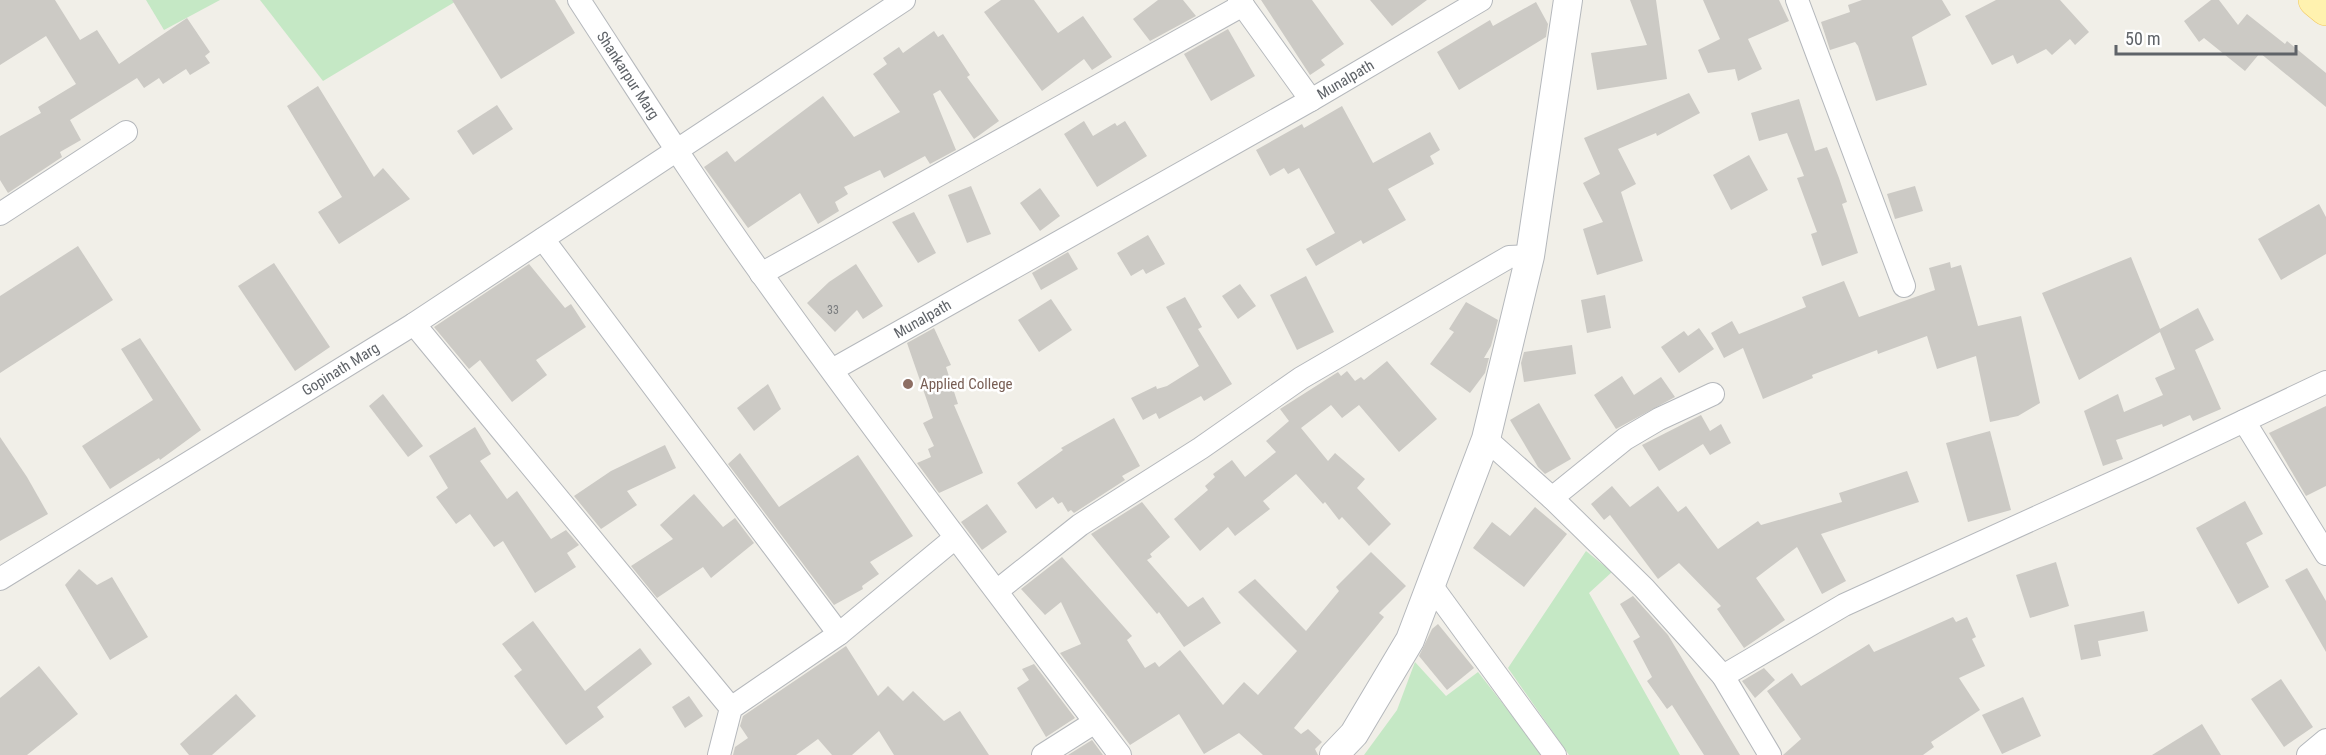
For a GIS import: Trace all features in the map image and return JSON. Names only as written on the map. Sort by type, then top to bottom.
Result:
[{"type":"main road","points":[[2315,0],[2326,9]]},
{"type":"street","name":"Shankarpur Marg","points":[[579,0],[677,151],[761,274],[832,370]]},
{"type":"street","name":"Gopinath Marg","points":[[0,579],[414,324],[904,0]]},
{"type":"street","name":"Munalpath","points":[[832,370],[1311,100],[1481,0]]},
{"type":"street","points":[[1334,755],[1354,734],[1410,640],[1486,440],[1530,256],[1568,0]]},
{"type":"street","points":[[1797,0],[1904,286]]},
{"type":"street","points":[[761,274],[1241,2],[1311,100]]},
{"type":"street","points":[[0,214],[126,132]]},
{"type":"street","points":[[543,239],[839,634]]},
{"type":"street","points":[[998,590],[1080,525],[1201,448],[1301,378],[1509,257],[1530,256]]},
{"type":"street","points":[[414,324],[731,708]]},
{"type":"street","points":[[832,370],[1120,755]]},
{"type":"street","points":[[1723,676],[1845,605],[2326,382]]},
{"type":"street","points":[[1552,498],[1625,439],[1659,419],[1713,394]]},
{"type":"street","points":[[2244,421],[2326,554]]},
{"type":"street","points":[[1486,440],[1552,498],[1644,588],[1723,676],[1770,755]]},
{"type":"street","points":[[719,755],[731,708],[839,634],[956,538]]},
{"type":"street","points":[[1431,585],[1555,755]]},
{"type":"street","points":[[1043,755],[1095,722]]},
{"type":"street","points":[[2308,755],[2326,740]]},
{"type":"green space","points":[[146,0],[220,0],[164,30]]},
{"type":"green space","points":[[260,0],[458,0],[323,81]]},
{"type":"green space","points":[[1586,551],[1612,572],[1589,593],[1680,755],[1569,755],[1508,668]]},
{"type":"green space","points":[[1415,662],[1446,696],[1478,672],[1543,755],[1364,755],[1397,710]]},
{"type":"building","points":[[0,0],[55,0],[80,40],[97,30],[119,64],[187,18],[210,52],[205,56],[210,63],[190,75],[186,69],[163,84],[159,78],[144,88],[137,78],[70,120],[81,140],[60,152],[62,157],[8,193],[0,180],[0,136],[41,113],[38,107],[76,84],[46,36],[0,65]]},
{"type":"building","points":[[452,0],[555,0],[575,33],[501,79]]},
{"type":"building","points":[[1001,0],[1034,0],[1058,33],[1083,16],[1112,57],[1092,70],[1084,59],[1042,91],[984,12]]},
{"type":"building","points":[[1158,0],[1183,0],[1196,16],[1150,41],[1133,19]]},
{"type":"building","points":[[1261,0],[1312,0],[1344,44],[1321,60],[1325,65],[1310,75]]},
{"type":"building","points":[[1370,0],[1427,0],[1392,26]]},
{"type":"building","points":[[1630,0],[1656,0],[1667,79],[1597,90],[1591,53],[1647,45]]},
{"type":"building","points":[[1703,0],[1779,0],[1789,21],[1748,39],[1762,69],[1738,81],[1735,69],[1708,73],[1698,50],[1720,39]]},
{"type":"building","points":[[1862,0],[1942,0],[1951,15],[1912,37],[1927,85],[1876,101],[1855,42],[1830,50],[1821,22],[1850,12],[1848,5]]},
{"type":"building","points":[[1996,0],[2060,0],[2089,32],[2075,45],[2070,39],[2052,55],[2046,49],[2017,64],[2013,55],[1992,65],[1965,16]]},
{"type":"building","points":[[2211,0],[2219,0],[2238,25],[2247,14],[2285,44],[2287,41],[2326,73],[2326,107],[2260,53],[2245,71],[2204,38],[2199,42],[2184,21]]},
{"type":"building","points":[[1536,2],[1548,24],[1546,37],[1459,90],[1437,52],[1490,20],[1493,26]]},
{"type":"building","points":[[1228,29],[1255,76],[1211,101],[1184,54]]},
{"type":"building","points":[[934,31],[938,37],[943,34],[970,75],[967,77],[999,121],[974,139],[940,90],[933,94],[956,150],[930,164],[925,156],[884,178],[880,170],[844,187],[848,194],[835,202],[839,211],[818,224],[800,193],[748,228],[704,167],[727,151],[735,162],[823,96],[854,137],[900,112],[873,74],[887,64],[883,58],[899,47],[903,53]]},
{"type":"building","points":[[318,86],[374,177],[383,168],[410,199],[339,244],[318,212],[342,197],[287,106]]},
{"type":"building","points":[[1689,93],[1700,113],[1657,136],[1656,133],[1618,149],[1636,184],[1621,192],[1643,261],[1597,275],[1583,229],[1603,222],[1583,183],[1600,174],[1584,138]]},
{"type":"building","points":[[1799,99],[1815,151],[1827,147],[1839,178],[1847,202],[1842,204],[1858,253],[1822,266],[1811,234],[1817,232],[1797,178],[1804,176],[1787,133],[1759,141],[1751,113]]},
{"type":"building","points":[[497,105],[513,129],[473,155],[457,131]]},
{"type":"building","points":[[1342,106],[1373,163],[1430,132],[1440,150],[1430,156],[1434,164],[1388,189],[1406,220],[1363,244],[1361,240],[1316,266],[1306,249],[1335,233],[1299,168],[1288,174],[1284,168],[1270,176],[1256,150],[1302,124],[1304,128]]},
{"type":"building","points":[[1084,121],[1093,136],[1115,123],[1117,126],[1125,121],[1147,156],[1097,187],[1064,134]]},
{"type":"building","points":[[1749,155],[1768,190],[1731,210],[1713,175]]},
{"type":"building","points":[[971,186],[991,234],[967,243],[948,195]]},
{"type":"building","points":[[1915,186],[1923,211],[1895,219],[1887,194]]},
{"type":"building","points":[[1040,188],[1060,216],[1040,231],[1020,203]]},
{"type":"building","points":[[2319,204],[2326,217],[2326,254],[2281,280],[2258,239]]},
{"type":"building","points":[[914,212],[936,253],[918,263],[892,222]]},
{"type":"building","points":[[1148,235],[1165,264],[1146,274],[1143,269],[1131,276],[1117,253]]},
{"type":"building","points":[[78,246],[113,300],[0,373],[0,296]]},
{"type":"building","points":[[1068,252],[1078,269],[1041,290],[1032,273]]},
{"type":"building","points":[[2131,257],[2160,329],[2198,308],[2214,340],[2195,350],[2221,409],[2193,421],[2190,415],[2163,427],[2162,424],[2116,440],[2123,459],[2103,466],[2084,411],[2118,394],[2124,412],[2163,395],[2155,378],[2175,369],[2160,332],[2079,380],[2042,293]]},
{"type":"building","points":[[1950,262],[1951,268],[1961,265],[1978,326],[2021,316],[2040,403],[2018,416],[1990,422],[1976,356],[1937,369],[1927,336],[1878,354],[1877,350],[1812,375],[1813,378],[1763,399],[1743,348],[1724,358],[1711,333],[1732,321],[1739,334],[1806,307],[1802,297],[1844,281],[1859,317],[1935,290],[1929,268]]},
{"type":"building","points":[[274,263],[330,347],[295,371],[238,286]]},
{"type":"building","points":[[529,264],[565,308],[571,304],[586,327],[536,360],[547,375],[512,402],[480,360],[469,369],[434,327]]},
{"type":"building","points":[[856,264],[883,306],[863,319],[857,310],[835,332],[807,303],[829,282]]},
{"type":"building","points":[[1306,276],[1334,332],[1297,350],[1270,295]]},
{"type":"building","points":[[1240,284],[1256,306],[1238,319],[1222,296]]},
{"type":"building","points":[[1605,295],[1611,328],[1587,333],[1581,300]]},
{"type":"building","points":[[1185,297],[1202,327],[1198,329],[1232,384],[1204,401],[1201,396],[1159,419],[1156,413],[1143,420],[1131,398],[1156,386],[1157,389],[1167,386],[1199,366],[1166,307]]},
{"type":"building","points":[[1051,299],[1072,330],[1039,352],[1018,320]]},
{"type":"building","points":[[1466,302],[1498,320],[1491,346],[1484,358],[1489,358],[1485,373],[1470,393],[1430,364],[1454,332],[1449,329]]},
{"type":"building","points":[[934,328],[951,365],[946,367],[958,404],[954,405],[983,473],[939,493],[917,463],[931,457],[928,449],[934,446],[923,423],[933,418],[907,343]]},
{"type":"building","points":[[1699,328],[1714,349],[1679,373],[1661,347],[1684,331],[1688,336]]},
{"type":"building","points":[[140,338],[201,430],[160,460],[159,458],[110,489],[82,446],[153,400],[121,349]]},
{"type":"building","points":[[1572,345],[1576,374],[1524,382],[1521,363],[1524,352]]},
{"type":"building","points":[[1387,361],[1437,419],[1399,452],[1359,405],[1342,418],[1331,405],[1301,428],[1328,461],[1335,453],[1365,479],[1357,488],[1391,524],[1369,546],[1342,517],[1339,520],[1325,502],[1323,504],[1296,474],[1263,501],[1270,509],[1235,536],[1228,527],[1200,551],[1174,519],[1208,490],[1205,486],[1215,477],[1213,474],[1232,460],[1245,477],[1276,452],[1266,441],[1289,421],[1280,409],[1338,372],[1341,376],[1347,371],[1355,381],[1361,377],[1364,380]]},
{"type":"building","points":[[1622,376],[1634,395],[1661,377],[1675,397],[1616,429],[1594,395]]},
{"type":"building","points":[[768,384],[781,409],[754,431],[737,408]]},
{"type":"building","points":[[383,394],[423,446],[408,457],[369,406]]},
{"type":"building","points":[[1539,403],[1571,459],[1545,474],[1538,467],[1510,420]]},
{"type":"building","points":[[2326,406],[2326,486],[2306,496],[2269,433]]},
{"type":"building","points":[[1701,415],[1710,431],[1721,424],[1731,443],[1710,455],[1703,444],[1659,471],[1642,445]]},
{"type":"building","points":[[1114,418],[1140,466],[1122,476],[1125,480],[1074,513],[1071,510],[1068,512],[1062,502],[1058,504],[1053,497],[1036,509],[1017,483],[1063,450],[1061,448]]},
{"type":"building","points":[[475,427],[491,454],[480,461],[507,499],[517,491],[551,539],[566,530],[579,545],[567,553],[576,567],[535,593],[503,541],[494,547],[470,514],[456,524],[436,497],[448,488],[429,456]]},
{"type":"building","points":[[1990,431],[2011,510],[1968,522],[1946,443]]},
{"type":"building","points":[[0,437],[48,514],[0,541]]},
{"type":"building","points":[[665,445],[676,468],[627,491],[637,505],[601,529],[574,496],[611,471]]},
{"type":"building","points":[[740,453],[779,507],[858,455],[913,536],[870,562],[879,574],[862,586],[863,589],[834,605],[728,464]]},
{"type":"building","points":[[1907,471],[1919,502],[1821,534],[1846,581],[1822,594],[1797,547],[1756,578],[1785,620],[1744,648],[1717,609],[1721,606],[1679,563],[1658,579],[1610,515],[1604,520],[1591,504],[1612,486],[1630,507],[1658,486],[1678,512],[1686,506],[1718,549],[1758,521],[1761,525],[1842,502],[1839,493]]},
{"type":"building","points":[[694,494],[723,527],[735,518],[754,543],[711,578],[703,567],[657,598],[631,566],[673,539],[660,525]]},
{"type":"building","points":[[2245,501],[2263,534],[2246,543],[2269,587],[2238,604],[2196,528]]},
{"type":"building","points":[[1142,502],[1170,537],[1150,554],[1152,557],[1147,560],[1188,607],[1203,597],[1221,623],[1184,647],[1159,612],[1157,614],[1091,534]]},
{"type":"building","points":[[987,504],[1007,532],[982,550],[961,522]]},
{"type":"building","points":[[1535,507],[1567,534],[1524,587],[1473,548],[1492,522],[1510,536]]},
{"type":"building","points":[[1371,552],[1406,586],[1379,613],[1384,617],[1294,728],[1301,734],[1308,729],[1322,742],[1315,749],[1318,755],[1263,755],[1239,733],[1204,754],[1179,714],[1130,745],[1060,653],[1081,644],[1061,602],[1045,615],[1021,589],[1062,557],[1132,636],[1127,640],[1145,668],[1155,662],[1159,667],[1180,650],[1223,705],[1244,682],[1258,695],[1297,651],[1238,592],[1255,579],[1306,631],[1339,591],[1336,587]]},
{"type":"building","points":[[2056,562],[2069,606],[2030,618],[2016,575]]},
{"type":"building","points":[[2307,568],[2326,601],[2326,652],[2285,580]]},
{"type":"building","points":[[79,569],[97,585],[112,577],[148,637],[110,660],[65,585]]},
{"type":"building","points":[[1633,596],[1668,635],[1740,755],[1704,755],[1672,705],[1667,709],[1647,681],[1652,677],[1633,641],[1640,637],[1620,604]]},
{"type":"building","points":[[2144,611],[2148,631],[2098,641],[2101,656],[2081,660],[2074,625]]},
{"type":"building","points":[[1953,617],[1956,622],[1967,617],[1976,637],[1972,639],[1985,666],[1959,678],[1980,710],[1931,742],[1934,747],[1923,755],[1783,755],[1801,739],[1767,691],[1792,673],[1801,686],[1869,644],[1874,652]]},
{"type":"building","points":[[533,621],[585,691],[640,648],[652,664],[597,707],[604,717],[566,745],[514,676],[522,670],[502,644]]},
{"type":"building","points":[[1438,624],[1474,668],[1447,690],[1419,656],[1432,629]]},
{"type":"building","points":[[846,646],[878,696],[888,686],[903,701],[913,691],[944,721],[960,711],[989,755],[894,755],[879,731],[852,755],[832,755],[818,739],[796,755],[733,755],[735,747],[748,738],[740,726],[743,716]]},
{"type":"building","points":[[1034,664],[1075,718],[1046,737],[1017,688],[1029,680],[1022,669]]},
{"type":"building","points":[[39,666],[78,714],[27,755],[0,755],[0,698]]},
{"type":"building","points":[[1764,668],[1775,680],[1755,698],[1742,681]]},
{"type":"building","points":[[2281,679],[2313,727],[2284,747],[2251,699]]},
{"type":"building","points":[[236,694],[256,716],[212,755],[189,755],[180,744]]},
{"type":"building","points":[[689,696],[703,716],[685,728],[672,707]]},
{"type":"building","points":[[2023,697],[2041,736],[2002,754],[1982,715]]},
{"type":"building","points":[[2202,724],[2221,755],[2152,755]]},
{"type":"building","points":[[1092,740],[1103,755],[1068,755]]},
{"type":"place","name":"Applied College","points":[[908,384]]}]
